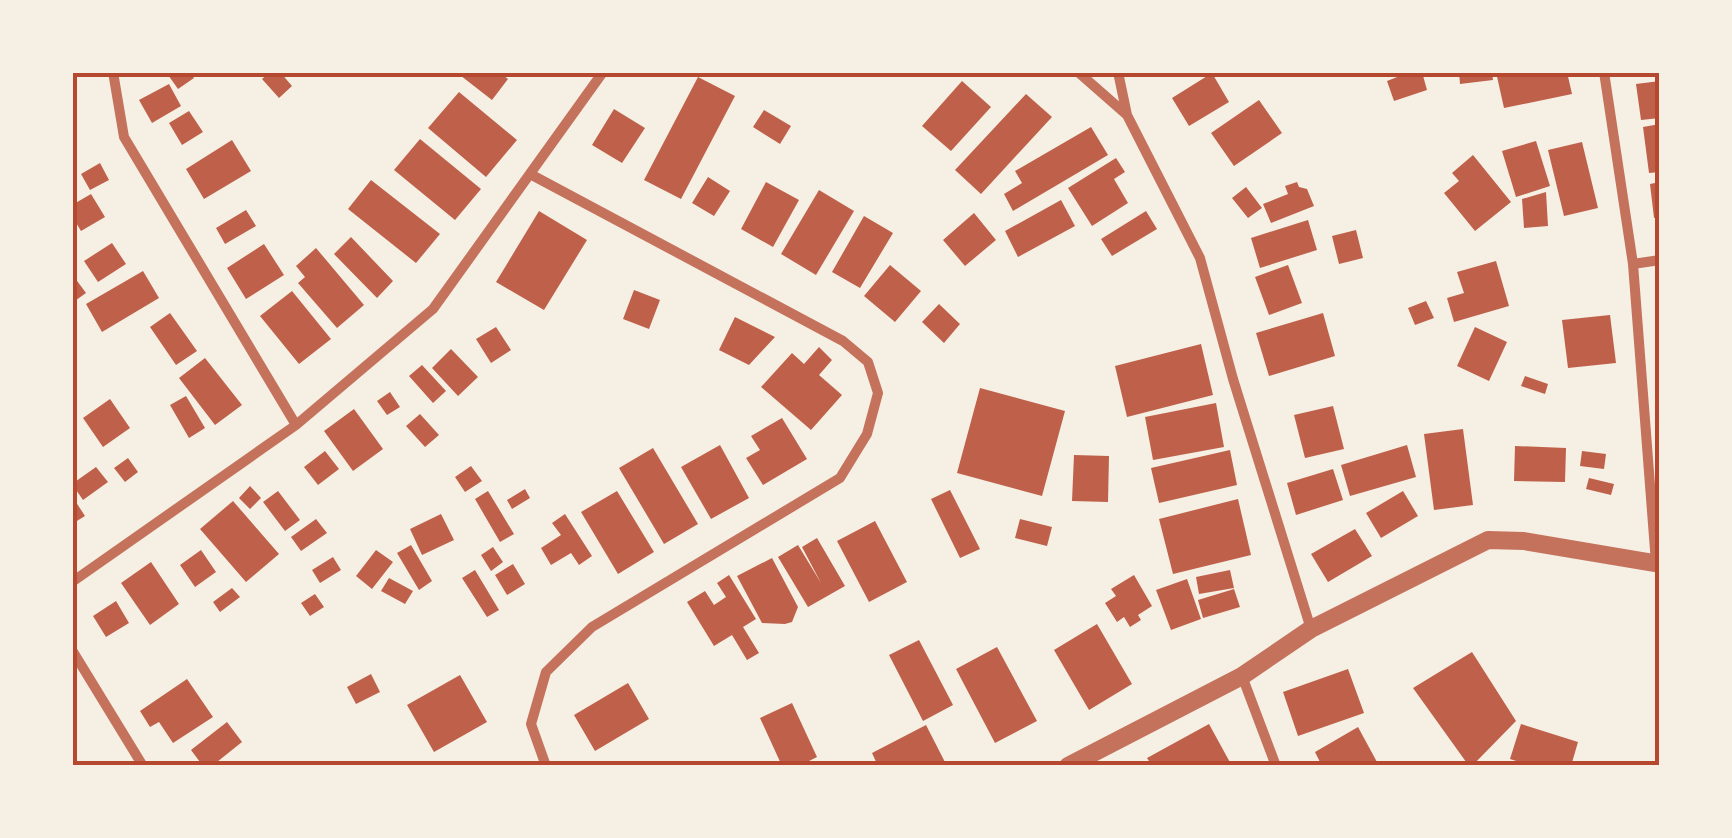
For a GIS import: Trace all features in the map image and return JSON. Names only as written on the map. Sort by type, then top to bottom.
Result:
[{"type":"street","points":[[113,72],[124,137],[296,426]]},
{"type":"street","points":[[72,582],[296,426],[433,309],[603,72]]},
{"type":"street","points":[[1078,72],[1127,115]]},
{"type":"street","points":[[1118,72],[1127,115],[1200,258],[1310,629]]},
{"type":"street","points":[[1068,766],[1242,676],[1310,629],[1488,540],[1524,541],[1658,563],[1633,264],[1604,72]]},
{"type":"street","points":[[530,174],[843,341],[868,362],[878,393],[867,434],[840,478],[592,627],[546,672],[531,724],[546,766]]},
{"type":"street","points":[[1633,264],[1660,260]]},
{"type":"street","points":[[72,650],[143,766]]},
{"type":"street","points":[[1242,676],[1276,766]]},
{"type":"building","points":[[166,72],[190,72],[194,78],[178,89]]},
{"type":"building","points":[[270,72],[280,72],[292,86],[279,98],[262,79]]},
{"type":"building","points":[[456,72],[499,72],[508,79],[492,100]]},
{"type":"building","points":[[1422,72],[1427,90],[1394,101],[1387,81]]},
{"type":"building","points":[[1459,72],[1492,72],[1493,80],[1460,84]]},
{"type":"building","points":[[1496,72],[1567,72],[1572,94],[1504,108]]},
{"type":"building","points":[[1212,73],[1229,102],[1189,126],[1172,98]]},
{"type":"building","points":[[698,77],[735,96],[681,199],[644,180]]},
{"type":"building","points":[[962,81],[991,107],[951,151],[922,126]]},
{"type":"building","points":[[1660,81],[1660,118],[1641,120],[1636,84]]},
{"type":"building","points":[[169,84],[181,106],[152,123],[139,100]]},
{"type":"building","points":[[459,92],[517,140],[486,177],[428,128]]},
{"type":"building","points":[[1026,94],[1052,117],[981,194],[955,170]]},
{"type":"building","points":[[1259,100],[1282,133],[1234,166],[1211,133]]},
{"type":"building","points":[[614,109],[645,128],[622,163],[592,145]]},
{"type":"building","points":[[764,110],[791,126],[780,144],[753,127]]},
{"type":"building","points":[[189,111],[203,132],[182,145],[169,123]]},
{"type":"building","points":[[1660,124],[1660,172],[1649,173],[1643,127]]},
{"type":"building","points":[[1091,127],[1108,155],[1013,211],[1004,194],[1022,183],[1015,171]]},
{"type":"building","points":[[420,139],[481,189],[455,220],[394,170]]},
{"type":"building","points":[[232,140],[251,171],[204,199],[186,169]]},
{"type":"building","points":[[1536,141],[1550,186],[1516,197],[1502,151]]},
{"type":"building","points":[[1582,142],[1598,208],[1564,216],[1548,150]]},
{"type":"building","points":[[1473,155],[1511,202],[1475,231],[1444,193],[1459,181],[1452,173]]},
{"type":"building","points":[[1116,158],[1125,172],[1114,179],[1128,203],[1092,226],[1068,188]]},
{"type":"building","points":[[100,163],[109,180],[90,190],[81,174]]},
{"type":"building","points":[[708,177],[730,191],[714,216],[692,203]]},
{"type":"building","points":[[371,180],[440,234],[416,263],[348,209]]},
{"type":"building","points":[[766,182],[799,200],[773,247],[741,229]]},
{"type":"building","points":[[1297,182],[1307,189],[1314,206],[1271,223],[1263,204],[1288,194],[1285,186]]},
{"type":"building","points":[[1660,182],[1660,217],[1654,218],[1650,184]]},
{"type":"building","points":[[1246,187],[1262,208],[1248,218],[1232,198]]},
{"type":"building","points":[[819,190],[854,211],[816,275],[781,254]]},
{"type":"building","points":[[1546,192],[1548,226],[1524,228],[1522,199]]},
{"type":"building","points":[[91,194],[105,217],[81,231],[72,216],[72,205]]},
{"type":"building","points":[[1061,200],[1075,226],[1018,257],[1005,231]]},
{"type":"building","points":[[246,210],[256,226],[225,244],[216,228]]},
{"type":"building","points":[[539,211],[587,240],[544,310],[496,282]]},
{"type":"building","points":[[1146,211],[1157,229],[1112,256],[1101,239]]},
{"type":"building","points":[[974,213],[996,240],[965,266],[943,240]]},
{"type":"building","points":[[864,216],[893,233],[860,288],[832,272]]},
{"type":"building","points":[[1308,220],[1317,250],[1260,268],[1251,238]]},
{"type":"building","points":[[1356,230],[1363,258],[1339,264],[1332,236]]},
{"type":"building","points":[[351,237],[393,281],[377,298],[334,254]]},
{"type":"building","points":[[112,243],[126,264],[98,282],[84,261]]},
{"type":"building","points":[[264,244],[284,275],[246,299],[227,268]]},
{"type":"building","points":[[316,248],[364,305],[337,328],[298,283],[305,277],[296,266]]},
{"type":"building","points":[[1496,261],[1509,306],[1454,322],[1447,298],[1464,293],[1457,272]]},
{"type":"building","points":[[890,265],[921,291],[895,322],[864,296]]},
{"type":"building","points":[[1288,265],[1302,303],[1269,315],[1255,277]]},
{"type":"building","points":[[143,271],[159,298],[102,332],[86,304]]},
{"type":"building","points":[[72,274],[86,293],[72,303]]},
{"type":"building","points":[[634,290],[660,300],[649,329],[623,319]]},
{"type":"building","points":[[292,291],[331,339],[299,364],[260,316]]},
{"type":"building","points":[[1426,301],[1434,318],[1415,325],[1408,308]]},
{"type":"building","points":[[939,304],[960,324],[944,343],[922,322]]},
{"type":"building","points":[[170,313],[197,351],[176,365],[150,327]]},
{"type":"building","points":[[1323,313],[1335,356],[1269,376],[1256,333]]},
{"type":"building","points":[[1610,315],[1616,363],[1568,368],[1562,320]]},
{"type":"building","points":[[735,317],[775,337],[749,365],[719,350]]},
{"type":"building","points":[[496,327],[511,350],[491,363],[476,339]]},
{"type":"building","points":[[1475,327],[1507,342],[1489,381],[1457,366]]},
{"type":"building","points":[[1201,344],[1213,395],[1127,417],[1115,366]]},
{"type":"building","points":[[819,347],[832,360],[819,375],[842,395],[811,430],[761,387],[792,353],[804,364]]},
{"type":"building","points":[[451,349],[478,377],[458,396],[432,368]]},
{"type":"building","points":[[205,358],[242,405],[215,425],[179,378]]},
{"type":"building","points":[[422,365],[446,391],[433,403],[409,376]]},
{"type":"building","points":[[1525,376],[1548,384],[1545,394],[1521,386]]},
{"type":"building","points":[[980,388],[1065,411],[1042,496],[957,473]]},
{"type":"building","points":[[390,392],[400,407],[387,415],[377,401]]},
{"type":"building","points":[[186,396],[205,428],[189,438],[170,405]]},
{"type":"building","points":[[110,399],[130,428],[103,447],[83,418]]},
{"type":"building","points":[[1216,403],[1224,447],[1153,460],[1145,417]]},
{"type":"building","points":[[1333,406],[1344,449],[1305,458],[1294,415]]},
{"type":"building","points":[[354,409],[383,449],[353,471],[324,431]]},
{"type":"building","points":[[420,414],[439,435],[425,447],[406,426]]},
{"type":"building","points":[[782,418],[807,459],[763,485],[746,458],[760,450],[751,436]]},
{"type":"building","points":[[1463,429],[1473,505],[1434,510],[1424,434]]},
{"type":"building","points":[[720,445],[749,498],[711,519],[681,467]]},
{"type":"building","points":[[1407,445],[1416,477],[1350,496],[1341,465]]},
{"type":"building","points":[[1515,446],[1566,448],[1565,482],[1514,481]]},
{"type":"building","points":[[653,448],[698,524],[664,544],[619,468]]},
{"type":"building","points":[[1230,450],[1237,485],[1159,503],[1151,468]]},
{"type":"building","points":[[325,451],[339,469],[318,485],[304,467]]},
{"type":"building","points":[[1582,451],[1606,454],[1604,469],[1580,466]]},
{"type":"building","points":[[1074,455],[1109,456],[1108,502],[1072,501]]},
{"type":"building","points":[[128,458],[138,472],[125,482],[114,468]]},
{"type":"building","points":[[471,466],[482,481],[465,492],[455,477]]},
{"type":"building","points":[[96,467],[108,482],[83,500],[72,484]]},
{"type":"building","points":[[1333,469],[1343,500],[1296,515],[1287,483]]},
{"type":"building","points":[[1589,478],[1614,484],[1611,495],[1586,489]]},
{"type":"building","points":[[250,486],[261,498],[250,509],[239,498]]},
{"type":"building","points":[[525,489],[530,498],[512,509],[507,500]]},
{"type":"building","points":[[950,490],[980,549],[960,558],[931,499]]},
{"type":"building","points":[[278,491],[300,520],[285,531],[263,502]]},
{"type":"building","points":[[488,491],[514,534],[500,542],[475,499]]},
{"type":"building","points":[[617,491],[654,552],[618,574],[581,512]]},
{"type":"building","points":[[1403,491],[1418,516],[1381,538],[1366,513]]},
{"type":"building","points":[[72,496],[85,516],[72,524]]},
{"type":"building","points":[[1238,499],[1251,555],[1173,574],[1159,519]]},
{"type":"building","points":[[233,501],[279,554],[246,582],[200,529]]},
{"type":"building","points":[[441,514],[454,540],[422,555],[410,529]]},
{"type":"building","points":[[565,514],[592,556],[579,565],[571,553],[551,565],[541,548],[561,535],[552,523]]},
{"type":"building","points":[[316,519],[327,533],[301,551],[291,537]]},
{"type":"building","points":[[1020,519],[1052,527],[1047,546],[1015,538]]},
{"type":"building","points":[[875,521],[907,582],[869,602],[837,541]]},
{"type":"building","points":[[1355,529],[1372,556],[1328,582],[1311,554]]},
{"type":"building","points":[[817,538],[845,586],[808,607],[778,557],[798,545],[821,583],[802,547]]},
{"type":"building","points":[[411,545],[432,581],[419,590],[397,553]]},
{"type":"building","points":[[493,547],[503,562],[491,571],[481,555]]},
{"type":"building","points":[[201,550],[216,572],[195,587],[180,565]]},
{"type":"building","points":[[376,550],[393,562],[372,589],[356,576]]},
{"type":"building","points":[[333,557],[341,570],[320,583],[312,570]]},
{"type":"building","points":[[772,558],[798,607],[792,622],[785,624],[762,623],[737,576]]},
{"type":"building","points":[[151,562],[179,604],[150,625],[121,583]]},
{"type":"building","points":[[513,564],[525,584],[507,595],[495,575]]},
{"type":"building","points":[[475,570],[499,610],[487,617],[462,578]]},
{"type":"building","points":[[1230,570],[1234,588],[1199,594],[1196,577]]},
{"type":"building","points":[[729,575],[756,619],[743,627],[759,653],[747,660],[732,635],[714,646],[687,602],[705,591],[714,605],[726,597],[717,583]]},
{"type":"building","points":[[1134,575],[1152,606],[1138,615],[1141,620],[1130,627],[1124,617],[1117,622],[1105,603],[1116,596],[1111,589]]},
{"type":"building","points":[[389,578],[413,591],[405,604],[381,591]]},
{"type":"building","points":[[1187,579],[1201,619],[1171,630],[1156,590]]},
{"type":"building","points":[[232,588],[240,597],[220,612],[213,602]]},
{"type":"building","points":[[1234,589],[1240,607],[1203,618],[1198,600]]},
{"type":"building","points":[[315,594],[324,607],[310,616],[301,603]]},
{"type":"building","points":[[116,601],[129,623],[106,637],[93,616]]},
{"type":"building","points":[[1097,624],[1132,684],[1089,710],[1054,650]]},
{"type":"building","points":[[919,640],[953,705],[923,721],[889,655]]},
{"type":"building","points":[[997,647],[1037,721],[995,743],[956,669]]},
{"type":"building","points":[[1472,652],[1516,721],[1469,766],[1413,688]]},
{"type":"building","points":[[1348,669],[1364,713],[1298,736],[1283,692]]},
{"type":"building","points":[[371,674],[380,692],[356,704],[347,687]]},
{"type":"building","points":[[460,675],[487,722],[434,752],[407,705]]},
{"type":"building","points":[[187,679],[213,717],[173,743],[159,722],[150,727],[140,711]]},
{"type":"building","points":[[628,683],[649,719],[595,751],[574,715]]},
{"type":"building","points":[[792,703],[817,757],[799,766],[782,766],[760,718]]},
{"type":"building","points":[[227,722],[242,742],[212,766],[203,766],[191,750]]},
{"type":"building","points":[[1209,724],[1232,766],[1152,766],[1147,758]]},
{"type":"building","points":[[1521,724],[1578,742],[1571,766],[1532,766],[1510,759]]},
{"type":"building","points":[[926,725],[947,766],[878,766],[872,753]]},
{"type":"building","points":[[1358,727],[1377,762],[1371,766],[1322,766],[1315,752]]}]
